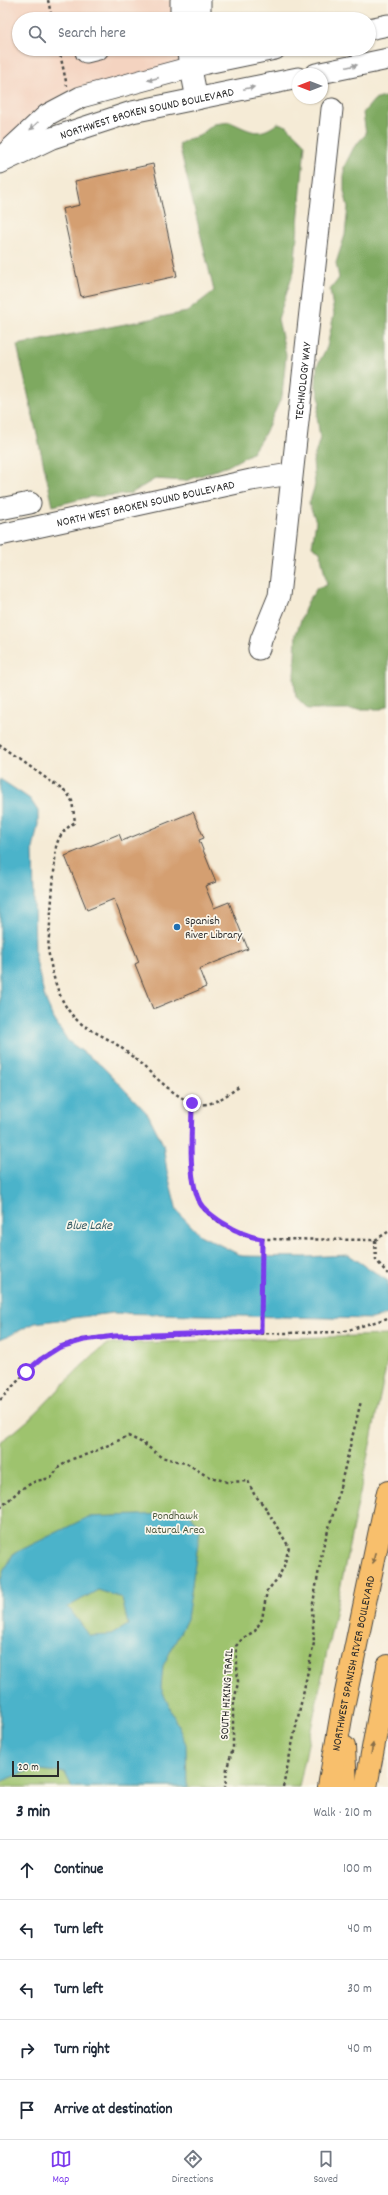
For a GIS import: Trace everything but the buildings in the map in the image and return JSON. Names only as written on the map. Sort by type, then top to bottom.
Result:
[{"type":"main road","name":"NORTHWEST SPANISH RIVER BOULEVARD","points":[[329,1787],[342,1712],[388,1492]]},
{"type":"main road","points":[[366,1787],[388,1666]]},
{"type":"main road","points":[[342,1712],[346,1787]]},
{"type":"street","points":[[181,0],[181,12]]},
{"type":"street","points":[[200,0],[200,12]]},
{"type":"street","points":[[376,28],[388,26]]},
{"type":"street","points":[[197,57],[205,97]]},
{"type":"street","name":"NORTHWEST BROKEN SOUND BOULEVARD","points":[[0,158],[47,115],[70,102],[197,57]]},
{"type":"street","points":[[328,72],[388,59]]},
{"type":"street","name":"NORTHWEST BROKEN SOUND BOULEVARD","points":[[0,163],[52,138],[132,112],[292,79]]},
{"type":"street","name":"TECHNOLOGY WAY","points":[[259,650],[261,640],[279,596],[291,474],[332,109]]},
{"type":"street","name":"NORTH WEST BROKEN SOUND BOULEVARD","points":[[0,535],[251,480],[291,474]]},
{"type":"street","points":[[0,509],[30,503]]},
{"type":"path","points":[[48,0],[51,12]]},
{"type":"path","points":[[60,56],[70,102]]},
{"type":"path","points":[[0,745],[68,794],[72,801],[75,822],[63,831],[56,847],[48,935],[50,963],[64,1002],[77,1020],[94,1033],[111,1042],[161,1084],[192,1103],[210,1104],[239,1087]]},
{"type":"path","points":[[192,1103],[193,1167],[200,1204],[209,1213],[232,1229],[245,1235],[262,1239],[375,1240],[388,1232]]},
{"type":"path","points":[[261,1332],[262,1239]]},
{"type":"path","points":[[375,1240],[376,1260],[388,1274]]},
{"type":"path","points":[[0,1400],[41,1359],[60,1347],[84,1340],[115,1336],[261,1332],[342,1332],[388,1318]]},
{"type":"path","points":[[283,1787],[314,1642],[312,1609],[323,1547],[335,1508],[361,1401]]},
{"type":"path","name":"SOUTH HIKING TRAIL","points":[[0,1508],[21,1489],[36,1481],[51,1478],[60,1466],[72,1459],[90,1453],[128,1436],[143,1443],[161,1457],[188,1464],[205,1475],[227,1482],[238,1480],[248,1481],[254,1494],[265,1507],[289,1547],[281,1572],[267,1591],[262,1619],[255,1631],[243,1638],[236,1646],[238,1682],[233,1708],[232,1748],[225,1787]]},
{"type":"shaded area","points":[[0,0],[181,0],[181,12],[12,12],[12,56],[188,56],[191,68],[94,93],[0,158]]},
{"type":"green space","points":[[388,96],[388,706],[382,709],[308,709],[296,697],[294,679],[296,634],[307,603],[317,588],[327,585],[320,551],[312,546],[316,521],[309,504],[315,485],[313,461],[320,438],[317,416],[320,401],[316,385],[317,366],[327,347],[334,314],[330,290],[339,278],[336,263],[345,235],[348,207],[344,191],[344,167],[354,147],[366,134],[363,113],[374,100]]},
{"type":"green space","points":[[230,122],[254,132],[260,132],[271,128],[278,123],[287,126],[305,144],[294,271],[278,319],[286,355],[282,396],[265,433],[252,453],[228,466],[185,481],[155,479],[130,494],[90,497],[53,506],[17,345],[187,312],[214,291],[179,144],[188,139],[199,136],[214,124]]},
{"type":"green space","name":"Pondhawk Natural Area","points":[[388,1335],[388,1358],[299,1787],[0,1787],[0,1442],[29,1419],[93,1355],[107,1344]]},
{"type":"water","name":"Blue Lake","points":[[0,779],[30,799],[38,811],[38,825],[33,849],[35,956],[44,995],[52,1016],[68,1041],[102,1066],[148,1114],[163,1144],[167,1171],[177,1211],[200,1235],[242,1256],[304,1257],[349,1255],[388,1281],[388,1314],[372,1319],[112,1313],[35,1323],[0,1340]]},
{"type":"water","points":[[190,1513],[200,1530],[187,1619],[163,1666],[161,1688],[186,1744],[187,1787],[72,1787],[65,1773],[33,1769],[0,1782],[0,1580],[13,1554],[88,1517]],"holes":[[[98,1590],[122,1598],[128,1625],[111,1635],[90,1636],[68,1607]]]},
{"type":"place","name":"Spanish River Library","points":[[177,927]]},
{"type":"route","points":[[26,1372],[41,1359],[60,1347],[84,1340],[115,1336],[261,1332],[262,1239],[253,1238],[232,1229],[209,1213],[200,1204],[193,1167],[192,1103]]}]
